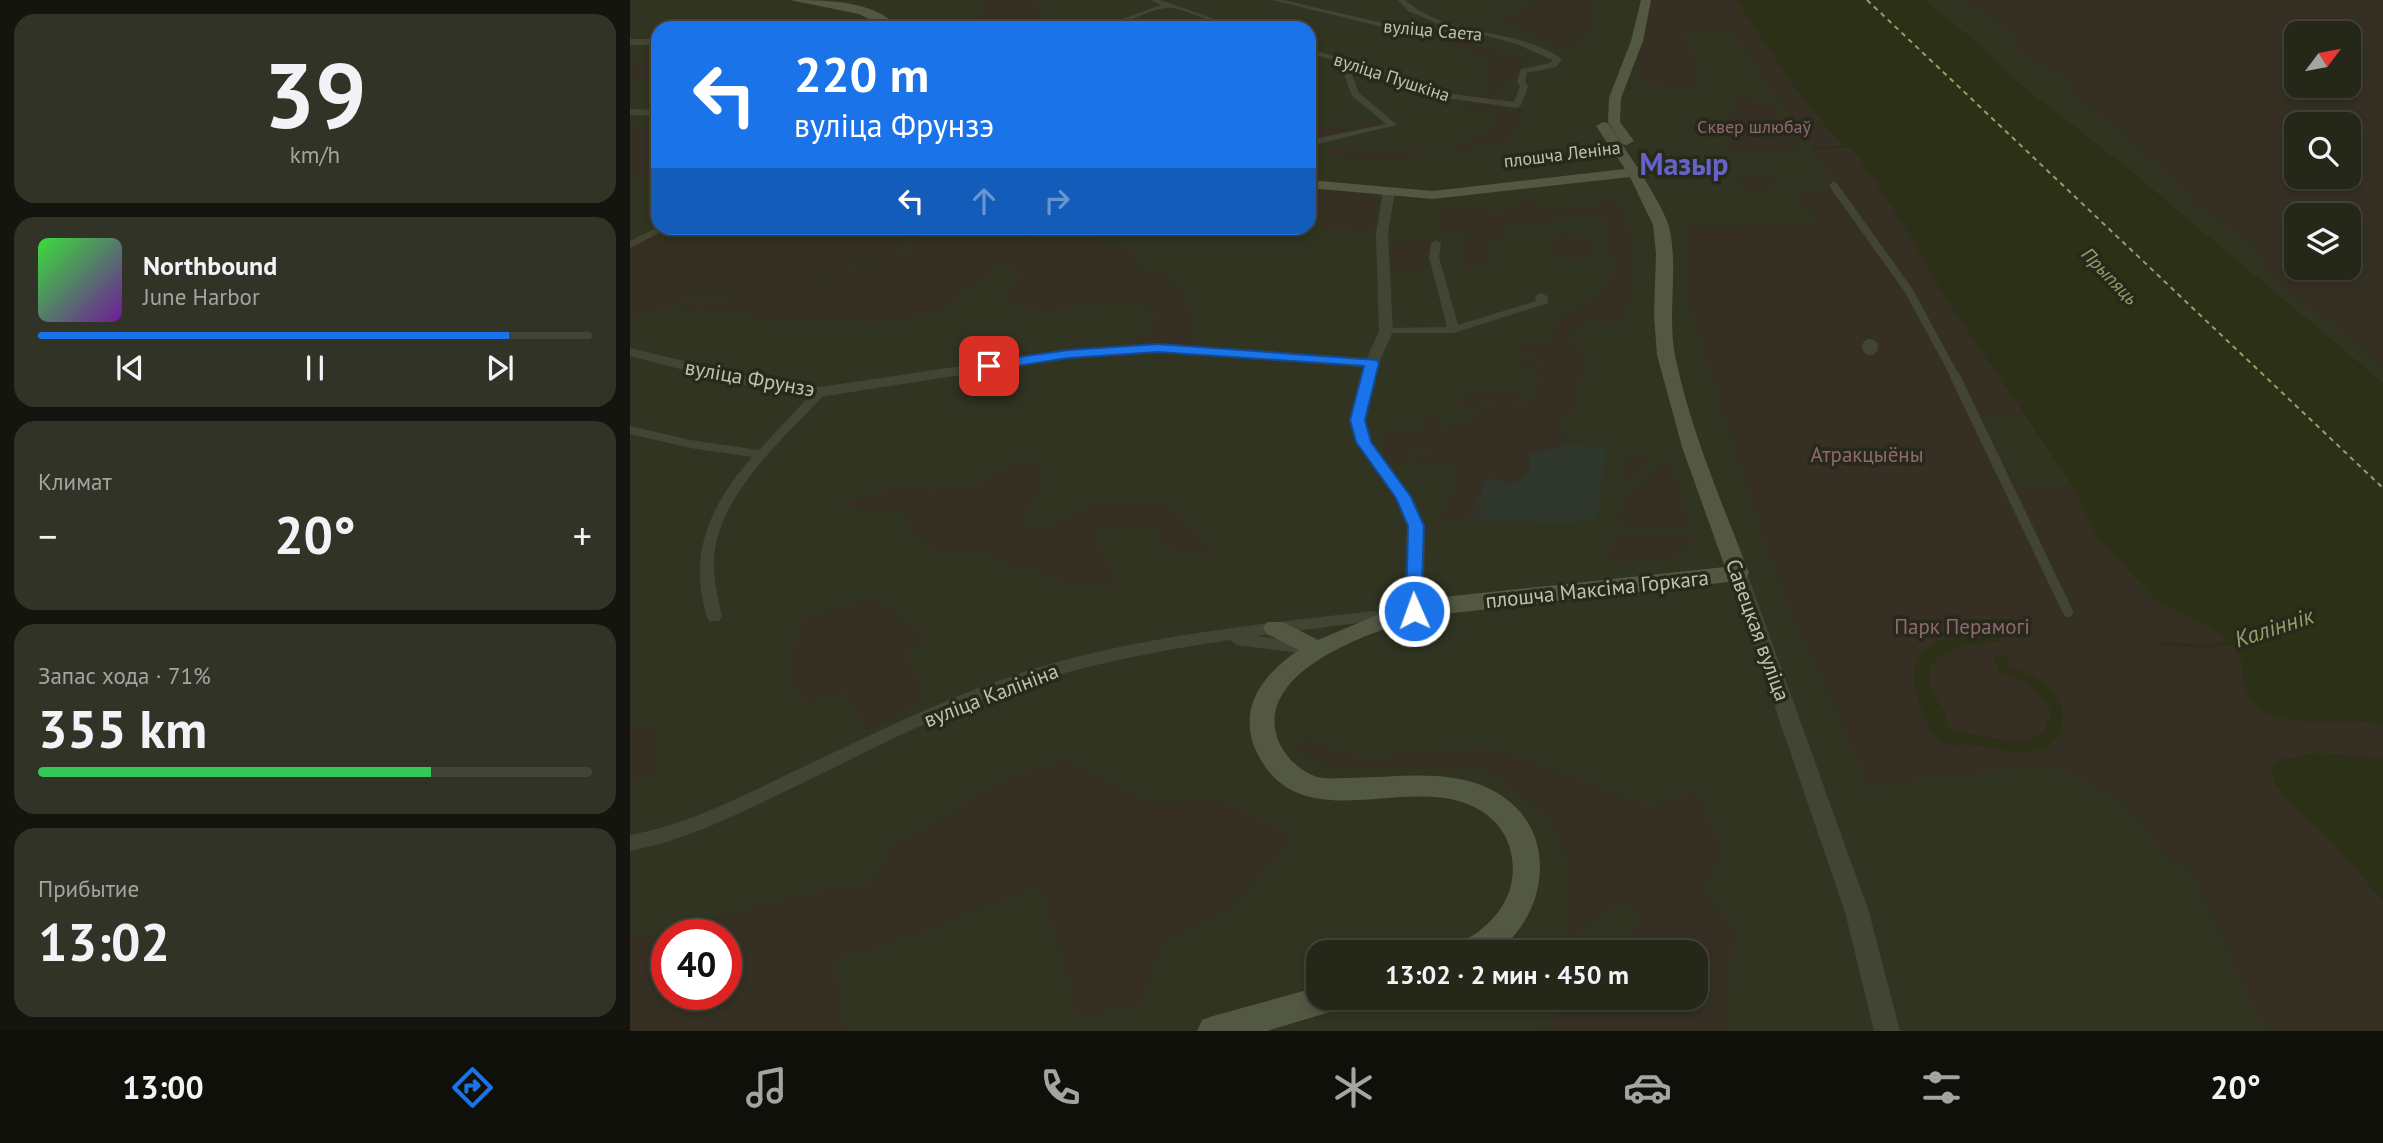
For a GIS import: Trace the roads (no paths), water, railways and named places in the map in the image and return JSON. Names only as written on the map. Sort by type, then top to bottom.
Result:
[{"type":"main road","points":[[795,0],[864,12],[885,21]]},
{"type":"main road","points":[[1524,178],[1586,168],[1605,158],[1610,148],[1601,132],[1605,104],[1615,98],[1637,41],[1646,0]]},
{"type":"main road","name":"Савецкая вуліца","points":[[1615,98],[1614,122],[1658,219],[1664,254],[1661,315],[1666,355],[1692,447],[1738,573]]},
{"type":"main road","name":"Савецкая вуліца","points":[[1603,127],[1637,168]]},
{"type":"main road","name":"плошча Леніна","points":[[1389,191],[1637,168]]},
{"type":"main road","name":"плошча Леніна","points":[[1389,191],[1433,195],[1637,168]]},
{"type":"main road","points":[[1492,188],[1585,180],[1608,182],[1635,192],[1658,219]]},
{"type":"main road","points":[[1316,185],[1389,191]]},
{"type":"main road","name":"плошча Максіма Горкага","points":[[1489,940],[1511,918],[1525,891],[1529,868],[1523,843],[1511,821],[1481,798],[1455,789],[1432,786],[1361,790],[1311,787],[1275,764],[1261,732],[1261,709],[1271,690],[1292,666],[1317,649],[1414,611],[1738,573]]},
{"type":"main road","points":[[1275,628],[1317,649]]},
{"type":"main road","points":[[1213,1031],[1306,1005]]},
{"type":"street","points":[[1153,0],[1216,21]]},
{"type":"street","name":"вуліца Саета","points":[[1275,0],[1395,28],[1459,30],[1519,42],[1558,60],[1553,65],[1524,71],[1521,82],[1524,87],[1517,105]]},
{"type":"street","points":[[1401,0],[1411,9],[1459,30]]},
{"type":"street","points":[[1121,21],[1168,5]]},
{"type":"street","points":[[630,42],[651,42]]},
{"type":"street","name":"вуліца Пушкіна","points":[[1316,53],[1378,71],[1435,94],[1517,105]]},
{"type":"street","points":[[1316,142],[1393,125],[1354,94],[1342,60]]},
{"type":"street","points":[[1349,76],[1378,71]]},
{"type":"street","points":[[630,112],[651,113]]},
{"type":"street","points":[[1834,186],[1909,291],[1941,347],[2068,612]]},
{"type":"street","points":[[1389,191],[1382,234],[1386,331],[1372,363],[1357,420],[1364,442],[1403,497],[1416,526],[1414,611]]},
{"type":"street","points":[[630,245],[651,234]]},
{"type":"street","points":[[1436,243],[1434,257],[1454,330]]},
{"type":"street","points":[[1386,331],[1454,330],[1542,303],[1541,296]]},
{"type":"street","name":"вуліца Фрунзэ","points":[[630,352],[734,377],[820,392],[1069,354],[1158,348],[1372,363]]},
{"type":"street","points":[[714,617],[708,582],[708,547],[724,506],[763,455],[820,392]]},
{"type":"street","points":[[630,430],[691,444],[763,455]]},
{"type":"street","name":"Савецкая вуліца","points":[[1738,573],[1857,912],[1887,1031]]},
{"type":"street","name":"вуліца Калініна","points":[[630,843],[705,820],[1010,683],[1078,663],[1219,637],[1414,611]]},
{"type":"street","points":[[1219,637],[1317,649]]},
{"type":"water","name":"Прыпяць","points":[[1736,0],[1924,0],[1986,50],[2011,77],[2120,162],[2383,383],[2383,725],[2288,719],[2271,714],[2256,705],[2244,690],[2242,662],[2233,643],[2213,629],[2156,600],[2098,538],[2073,486],[1940,289],[1897,214],[1857,155],[1833,134],[1793,85]]},
{"type":"water","points":[[1962,633],[2000,634],[2001,642],[1967,645],[1951,650],[1939,657],[1931,667],[1929,679],[1933,694],[1946,712],[1949,728],[1973,735],[2019,741],[2028,740],[2045,730],[2051,711],[2041,696],[2023,681],[1999,672],[1993,655],[2007,656],[2009,667],[2047,686],[2060,704],[2063,723],[2055,740],[2047,747],[2019,753],[1949,744],[1935,734],[1927,723],[1917,694],[1915,669],[1924,651],[1946,638]]},
{"type":"water","points":[[2316,753],[2383,758],[2383,901],[2331,841],[2275,784],[2272,769],[2280,760]]},
{"type":"waterway","points":[[1814,149],[1851,146]]},
{"type":"waterway","name":"Каліннік","points":[[2161,644],[2211,646],[2235,642]]},
{"type":"district","name":"Мазыр","points":[[1684,163]]},
{"type":"park label","name":"Сквер шлюбаў","points":[[1754,126]]},
{"type":"park label","name":"Атракцыёны","points":[[1867,454]]},
{"type":"park label","name":"Парк Перамогі","points":[[1962,626]]}]
